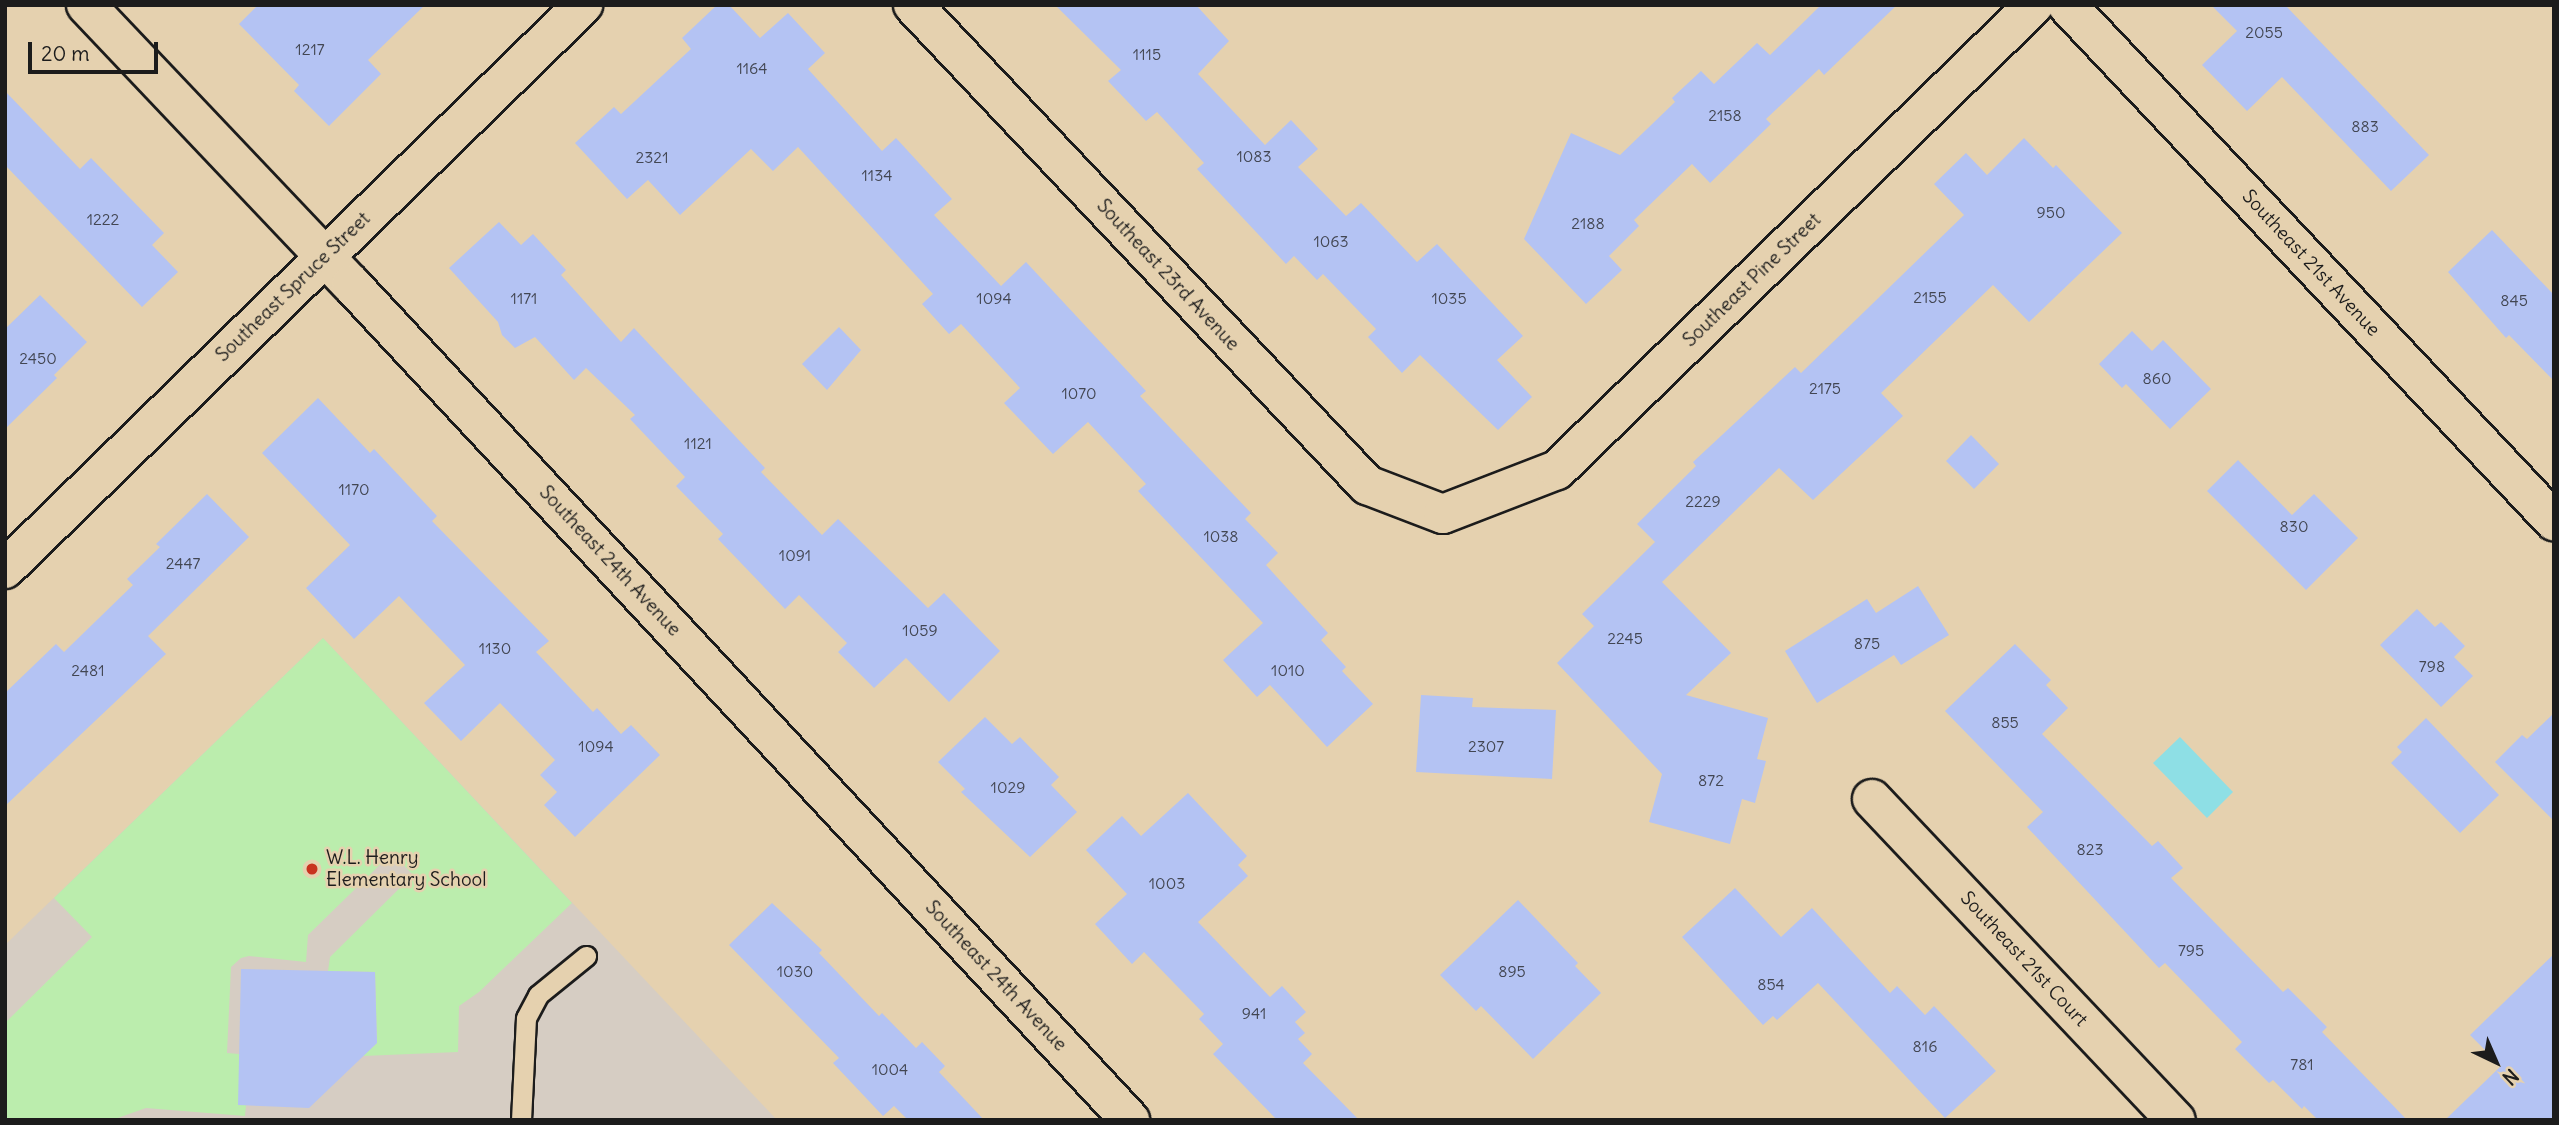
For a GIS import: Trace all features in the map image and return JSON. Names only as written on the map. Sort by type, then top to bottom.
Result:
[{"type":"street","name":"Southeast 24th Avenue","points":[[86,5],[324,256],[1130,1120]]},
{"type":"street","name":"Southeast Spruce Street","points":[[5,569],[583,5]]},
{"type":"street","name":"Southeast 23rd Avenue","points":[[913,5],[1367,485],[1443,514]]},
{"type":"street","name":"Southeast Pine Street","points":[[1443,514],[1557,470],[2034,5]]},
{"type":"street","name":"Southeast 21st Avenue","points":[[2067,5],[2554,521]]},
{"type":"street","name":"Southeast 21st Court","points":[[1872,799],[2176,1120]]},
{"type":"lane","points":[[521,1120],[526,1018],[538,995],[586,956]]},
{"type":"shaded area","name":"W.L. Henry Elementary School","points":[[323,638],[777,1120],[5,1120],[5,945]]},
{"type":"green space","name":"W.L. Henry Elementary School","points":[[323,638],[572,903],[479,992],[459,1006],[458,1052],[363,1056],[377,1043],[375,972],[328,971],[330,957],[413,875],[392,853],[308,935],[306,962],[249,956],[241,958],[231,967],[227,1053],[239,1054],[239,1105],[246,1105],[245,1116],[146,1108],[112,1120],[6,1120],[5,1023],[92,937],[54,898]]},
{"type":"water","points":[[2180,737],[2233,792],[2207,818],[2153,763]]},
{"type":"building","points":[[258,5],[425,5],[368,60],[381,74],[329,126],[294,91],[299,85],[239,24]]},
{"type":"building","points":[[717,5],[729,5],[760,38],[788,13],[825,53],[808,69],[882,151],[896,138],[952,199],[934,215],[1001,286],[1026,262],[1146,391],[1140,396],[1251,513],[1245,519],[1278,553],[1266,565],[1328,633],[1321,640],[1346,667],[1342,671],[1373,704],[1327,747],[1270,685],[1257,697],[1223,660],[1263,623],[1138,491],[1146,484],[1088,422],[1053,454],[1004,403],[1020,388],[961,324],[949,334],[922,304],[933,294],[798,147],[773,171],[751,149],[680,215],[648,180],[627,199],[575,143],[614,107],[621,114],[691,49],[682,38]]},
{"type":"building","points":[[1055,5],[1196,5],[1229,41],[1198,74],[1265,145],[1291,120],[1318,149],[1298,167],[1346,216],[1361,203],[1417,262],[1437,244],[1523,336],[1497,360],[1532,397],[1498,430],[1420,355],[1402,373],[1368,337],[1376,329],[1323,274],[1317,280],[1294,256],[1286,264],[1197,169],[1204,163],[1157,112],[1146,121],[1108,81],[1121,70]]},
{"type":"building","points":[[1821,5],[1897,5],[1824,75],[1819,69],[1766,119],[1771,124],[1710,183],[1692,164],[1634,220],[1639,226],[1609,256],[1622,270],[1586,304],[1524,239],[1571,133],[1620,155],[1675,102],[1672,98],[1701,71],[1714,84],[1757,43],[1770,55]]},
{"type":"building","points":[[2211,5],[2285,5],[2429,155],[2391,191],[2282,77],[2247,111],[2202,65],[2237,31]]},
{"type":"building","points":[[5,91],[80,169],[91,158],[164,233],[152,245],[178,272],[142,307],[5,165]]},
{"type":"building","points":[[2024,138],[2053,168],[2056,165],[2122,233],[2029,322],[1993,285],[1881,393],[1903,416],[1813,500],[1779,468],[1662,582],[1731,653],[1686,695],[1768,718],[1757,759],[1766,761],[1755,803],[1742,799],[1730,844],[1649,822],[1662,774],[1557,663],[1594,626],[1582,614],[1655,542],[1637,524],[1696,466],[1693,462],[1795,367],[1801,373],[1964,215],[1934,184],[1966,153],[1987,175]]},
{"type":"building","points":[[499,222],[521,245],[533,234],[566,270],[561,275],[621,342],[634,328],[765,468],[761,472],[822,535],[838,519],[928,608],[944,593],[1000,651],[949,702],[906,658],[874,688],[838,652],[847,643],[799,595],[785,609],[718,539],[723,534],[676,486],[685,477],[630,419],[635,415],[586,368],[574,380],[535,337],[515,348],[502,335],[498,322],[449,268]]},
{"type":"building","points":[[2492,230],[2554,295],[2554,381],[2509,335],[2506,338],[2448,272]]},
{"type":"building","points":[[40,295],[87,342],[54,375],[57,378],[5,429],[5,329]]},
{"type":"building","points":[[839,327],[861,350],[827,390],[802,364]]},
{"type":"building","points":[[2132,331],[2152,351],[2163,340],[2211,389],[2170,429],[2126,384],[2122,388],[2099,364]]},
{"type":"building","points":[[318,398],[370,453],[374,449],[437,516],[432,521],[549,641],[536,652],[593,712],[597,708],[621,734],[631,725],[660,755],[575,837],[544,805],[557,792],[540,775],[555,760],[500,703],[461,741],[424,703],[465,665],[399,596],[354,639],[306,588],[350,545],[262,453]]},
{"type":"building","points":[[1971,435],[1999,464],[1974,489],[1946,461]]},
{"type":"building","points":[[2238,460],[2292,515],[2314,494],[2358,538],[2306,590],[2207,491]]},
{"type":"building","points":[[207,494],[249,537],[148,636],[166,654],[5,806],[5,693],[56,644],[64,652],[133,585],[127,579],[160,547],[156,544]]},
{"type":"building","points":[[1918,586],[1949,635],[1901,665],[1894,655],[1817,703],[1785,651],[1867,599],[1876,613]]},
{"type":"building","points":[[2417,609],[2435,627],[2441,622],[2465,646],[2454,657],[2473,676],[2441,707],[2380,645]]},
{"type":"building","points":[[2015,644],[2051,680],[2046,685],[2068,708],[2042,734],[2152,846],[2158,841],[2183,868],[2171,878],[2283,992],[2288,988],[2327,1027],[2322,1032],[2407,1120],[2318,1120],[2304,1106],[2302,1109],[2273,1080],[2269,1083],[2235,1049],[2242,1042],[2165,963],[2159,968],[2027,827],[2043,812],[1945,711]]},
{"type":"building","points":[[1421,695],[1473,698],[1472,707],[1556,710],[1552,779],[1416,772]]},
{"type":"building","points":[[2554,713],[2554,821],[2495,762],[2522,735],[2527,739]]},
{"type":"building","points":[[985,717],[1012,744],[1020,737],[1059,777],[1051,785],[1077,812],[1030,857],[961,792],[965,789],[938,762]]},
{"type":"building","points":[[2426,718],[2499,795],[2460,833],[2391,763],[2402,752],[2397,747]]},
{"type":"building","points":[[1188,793],[1247,856],[1238,865],[1248,876],[1198,922],[1270,997],[1282,986],[1306,1012],[1295,1022],[1305,1033],[1298,1039],[1312,1054],[1303,1063],[1359,1120],[1277,1120],[1213,1054],[1223,1044],[1199,1019],[1204,1014],[1144,952],[1132,964],[1095,924],[1127,894],[1086,850],[1122,816],[1141,836]]},
{"type":"building","points":[[1735,888],[1781,937],[1812,908],[1890,993],[1897,986],[1925,1015],[1934,1006],[1996,1071],[1945,1118],[1818,983],[1777,1020],[1773,1016],[1763,1025],[1682,937]]},
{"type":"building","points":[[1518,900],[1578,963],[1575,966],[1601,993],[1533,1059],[1481,1006],[1476,1011],[1440,975]]},
{"type":"building","points":[[772,903],[822,950],[819,953],[879,1016],[882,1013],[916,1048],[922,1042],[945,1066],[939,1072],[984,1120],[908,1120],[894,1106],[883,1116],[833,1063],[839,1058],[729,945]]},
{"type":"building","points":[[2554,954],[2554,1120],[2445,1120],[2501,1066],[2470,1035]]},
{"type":"building","points":[[241,969],[375,972],[377,1043],[309,1108],[238,1105]]},
{"type":"place","name":"W.L. Henry Elementary School","points":[[312,869]]}]
